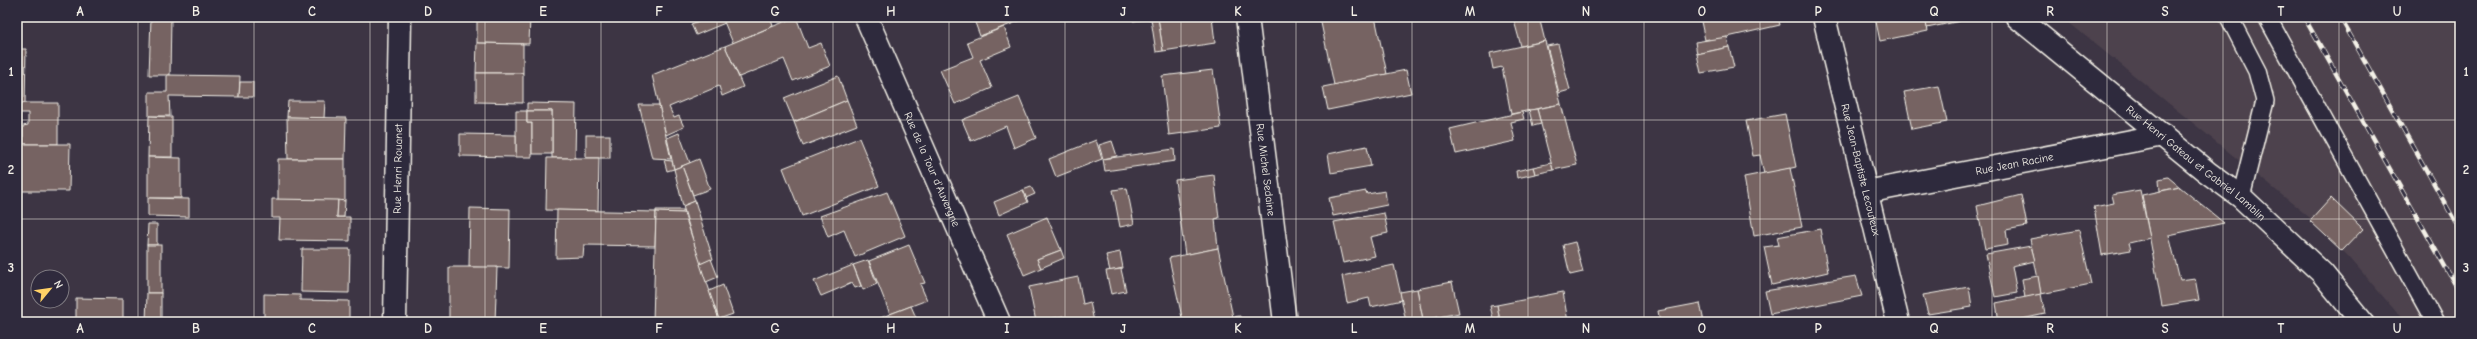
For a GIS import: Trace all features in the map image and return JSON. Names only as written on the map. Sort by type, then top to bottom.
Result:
[{"type":"street","name":"Rue Henri Rouanet","points":[[396,322],[400,17]]},
{"type":"street","name":"Rue de la Tour d'Auvergne","points":[[866,17],[999,322]]},
{"type":"street","name":"Rue Michel Sedaine","points":[[1247,17],[1285,322]]},
{"type":"street","name":"Rue Jean-Baptiste Lecouteux","points":[[1824,17],[1898,322]]},
{"type":"street","name":"Rue Henri Gateau et Gabriel Lamblin","points":[[2017,17],[2241,197],[2322,273],[2362,322]]},
{"type":"street","name":"Rue Jean Racine","points":[[1866,192],[2163,135]]},
{"type":"lane","points":[[2229,17],[2257,71],[2264,102],[2241,197]]},
{"type":"lane","points":[[2267,17],[2435,322]]},
{"type":"shaded area","points":[[2062,17],[2460,17],[2460,322],[2405,322],[2349,257],[2309,217]]},
{"type":"building","points":[[151,17],[171,17],[170,75],[149,75]]},
{"type":"building","points":[[477,17],[530,17],[529,44],[477,43]]},
{"type":"building","points":[[709,17],[722,17],[725,23],[696,35],[691,24]]},
{"type":"building","points":[[722,17],[770,17],[773,26],[733,43]]},
{"type":"building","points":[[796,17],[808,48],[821,43],[830,66],[793,81],[784,59],[739,77],[725,46]]},
{"type":"building","points":[[981,17],[1024,17],[1024,19],[980,36],[974,20]]},
{"type":"building","points":[[1133,17],[1212,17],[1215,43],[1163,51],[1158,18],[1133,21]]},
{"type":"building","points":[[1375,17],[1387,74],[1334,85],[1320,18]]},
{"type":"building","points":[[1513,17],[1539,17],[1545,41],[1521,46]]},
{"type":"building","points":[[1700,17],[1778,17],[1780,25],[1710,41],[1709,39],[1705,40]]},
{"type":"building","points":[[1875,17],[1925,17],[1928,31],[1880,41]]},
{"type":"building","points":[[1925,17],[1956,17],[1960,21],[1927,28]]},
{"type":"building","points":[[1158,18],[1163,51],[1156,52],[1151,19]]},
{"type":"building","points":[[1004,27],[1011,47],[980,60],[992,88],[955,104],[940,70],[973,57],[967,42]]},
{"type":"building","points":[[1727,37],[1729,47],[1697,54],[1695,42]]},
{"type":"building","points":[[1545,41],[1561,104],[1511,114],[1502,67],[1493,69],[1490,53]]},
{"type":"building","points":[[477,43],[523,44],[523,73],[476,73]]},
{"type":"building","points":[[1558,44],[1570,90],[1559,93],[1547,46]]},
{"type":"building","points":[[725,46],[743,87],[722,96],[719,86],[669,107],[674,118],[679,116],[684,127],[666,135],[652,75]]},
{"type":"building","points":[[1729,47],[1734,67],[1701,73],[1697,54]]},
{"type":"building","points":[[17,49],[26,49],[25,103],[17,103]]},
{"type":"building","points":[[1213,70],[1221,128],[1169,135],[1162,76]]},
{"type":"building","points":[[1406,70],[1411,93],[1328,110],[1323,87]]},
{"type":"building","points":[[476,73],[523,73],[523,103],[476,102]]},
{"type":"building","points":[[167,75],[240,76],[239,97],[169,96],[170,116],[149,116],[149,92],[167,92]]},
{"type":"building","points":[[838,76],[847,100],[794,122],[784,98]]},
{"type":"building","points":[[240,82],[253,82],[253,97],[239,97]]},
{"type":"building","points":[[1939,86],[1947,122],[1912,129],[1904,92]]},
{"type":"building","points":[[1019,97],[1036,138],[1014,148],[1006,126],[971,141],[962,120]]},
{"type":"building","points":[[847,100],[857,125],[803,146],[794,122]]},
{"type":"building","points":[[288,101],[325,101],[324,118],[287,117]]},
{"type":"building","points":[[17,103],[58,103],[58,144],[23,144],[23,126],[28,125],[28,113],[17,113]]},
{"type":"building","points":[[527,103],[576,104],[575,158],[552,158],[552,111],[527,111]]},
{"type":"building","points":[[1561,104],[1577,165],[1553,170],[1537,109]]},
{"type":"building","points":[[639,105],[659,105],[671,159],[652,158]]},
{"type":"building","points":[[1537,109],[1541,124],[1533,126],[1529,110]]},
{"type":"building","points":[[516,111],[527,111],[527,123],[532,123],[532,157],[516,157]]},
{"type":"building","points":[[527,111],[552,111],[552,154],[532,154],[532,123],[527,123]]},
{"type":"building","points":[[1522,112],[1524,119],[1511,122],[1515,141],[1456,154],[1450,129]]},
{"type":"building","points":[[1785,114],[1796,167],[1764,174],[1760,155],[1753,156],[1746,121]]},
{"type":"building","points":[[149,116],[172,117],[172,157],[148,157]]},
{"type":"building","points":[[287,117],[346,118],[345,159],[288,159]]},
{"type":"building","points":[[679,133],[690,163],[674,169],[667,138]]},
{"type":"building","points":[[460,134],[516,135],[516,157],[460,156]]},
{"type":"building","points":[[586,135],[610,135],[610,158],[586,158]]},
{"type":"building","points":[[859,138],[879,186],[802,216],[783,168]]},
{"type":"building","points":[[1096,140],[1102,159],[1056,177],[1049,159]]},
{"type":"building","points":[[1112,141],[1117,156],[1103,159],[1099,145]]},
{"type":"building","points":[[17,144],[70,144],[69,191],[17,191]]},
{"type":"building","points":[[1367,146],[1371,166],[1331,173],[1328,154]]},
{"type":"building","points":[[1174,149],[1175,161],[1105,171],[1103,159]]},
{"type":"building","points":[[148,157],[181,158],[181,198],[148,198]]},
{"type":"building","points":[[547,158],[599,158],[598,211],[546,210]]},
{"type":"building","points":[[278,159],[345,159],[345,201],[278,200]]},
{"type":"building","points":[[699,159],[710,189],[693,195],[682,166]]},
{"type":"building","points":[[664,160],[672,161],[674,169],[667,171]]},
{"type":"building","points":[[1551,163],[1553,170],[1535,174],[1533,167]]},
{"type":"building","points":[[682,166],[695,201],[683,206],[674,169]]},
{"type":"building","points":[[1533,167],[1535,174],[1517,178],[1516,171]]},
{"type":"building","points":[[1790,168],[1802,227],[1754,236],[1744,177]]},
{"type":"building","points":[[1214,175],[1219,218],[1215,219],[1218,248],[1185,255],[1175,180]]},
{"type":"building","points":[[2168,177],[2180,187],[2160,191],[2159,179]]},
{"type":"building","points":[[1031,187],[1035,194],[1026,198],[1023,190]]},
{"type":"building","points":[[2180,187],[2224,223],[2169,235],[2180,280],[2195,278],[2199,300],[2162,306],[2142,195]]},
{"type":"building","points":[[1127,188],[1134,224],[1120,227],[1113,190]]},
{"type":"building","points":[[1023,190],[1028,202],[999,215],[994,202]]},
{"type":"building","points":[[2140,190],[2150,238],[2129,243],[2131,250],[2102,255],[2094,207],[2114,203],[2112,195]]},
{"type":"building","points":[[1366,191],[1367,194],[1385,191],[1387,205],[1333,216],[1329,198]]},
{"type":"building","points":[[887,192],[905,236],[855,257],[844,230],[828,237],[820,216]]},
{"type":"building","points":[[2021,195],[2027,226],[2006,230],[2008,245],[1985,249],[1977,206]]},
{"type":"building","points":[[148,198],[189,199],[189,217],[148,216]]},
{"type":"building","points":[[2331,198],[2363,229],[2342,251],[2310,221]]},
{"type":"building","points":[[272,199],[338,200],[337,217],[350,217],[350,241],[279,240],[280,218],[272,218]]},
{"type":"building","points":[[338,200],[345,201],[344,217],[337,217]]},
{"type":"building","points":[[695,201],[713,259],[700,264],[683,206]]},
{"type":"building","points":[[470,208],[510,209],[509,268],[469,267]]},
{"type":"building","points":[[557,210],[656,212],[655,246],[584,245],[583,257],[556,258]]},
{"type":"building","points":[[656,210],[684,210],[684,213],[656,212]]},
{"type":"building","points":[[656,212],[684,213],[720,322],[653,322]]},
{"type":"building","points":[[1384,213],[1388,233],[1370,237],[1375,256],[1343,263],[1334,222]]},
{"type":"building","points":[[1047,217],[1061,250],[1037,259],[1041,268],[1024,275],[1007,234]]},
{"type":"building","points":[[148,224],[157,224],[157,245],[147,245]]},
{"type":"building","points":[[1820,229],[1828,272],[1772,285],[1764,247],[1779,245],[1777,237]]},
{"type":"building","points":[[2079,230],[2091,284],[2041,294],[2030,239]]},
{"type":"building","points":[[1575,242],[1583,272],[1570,275],[1563,245]]},
{"type":"building","points":[[147,245],[161,245],[161,293],[147,293]]},
{"type":"building","points":[[909,245],[925,283],[920,284],[927,300],[890,314],[869,261]]},
{"type":"building","points":[[2031,246],[2035,261],[2012,266],[2017,293],[1995,297],[1986,254]]},
{"type":"building","points":[[1218,248],[1233,317],[1211,322],[1183,322],[1169,258]]},
{"type":"building","points":[[302,249],[350,249],[349,293],[301,292]]},
{"type":"building","points":[[1061,250],[1064,258],[1041,268],[1037,259]]},
{"type":"building","points":[[1120,252],[1123,268],[1110,271],[1106,255]]},
{"type":"building","points":[[711,259],[718,277],[706,282],[700,264]]},
{"type":"building","points":[[868,260],[877,284],[863,290],[853,265]]},
{"type":"building","points":[[853,265],[861,286],[855,288],[852,283],[821,296],[814,281]]},
{"type":"building","points":[[1394,265],[1402,300],[1371,307],[1369,298],[1347,303],[1342,276]]},
{"type":"building","points":[[449,267],[497,267],[495,322],[449,322]]},
{"type":"building","points":[[1121,269],[1126,291],[1111,294],[1106,271]]},
{"type":"building","points":[[1856,276],[1862,296],[1770,314],[1765,291]]},
{"type":"building","points":[[2038,276],[2041,294],[2025,298],[2022,279]]},
{"type":"building","points":[[1078,277],[1083,304],[1090,302],[1094,322],[1064,322],[1063,316],[1036,322],[1029,287]]},
{"type":"building","points":[[1452,282],[1459,313],[1423,320],[1417,289]]},
{"type":"building","points":[[723,285],[733,314],[719,319],[709,291]]},
{"type":"building","points":[[1969,287],[1972,307],[1928,314],[1923,295]]},
{"type":"building","points":[[1417,289],[1423,320],[1406,322],[1400,292]]},
{"type":"building","points":[[1563,292],[1568,322],[1500,322],[1497,305]]},
{"type":"building","points":[[147,293],[161,293],[161,322],[146,322]]},
{"type":"building","points":[[264,294],[300,295],[300,300],[349,301],[349,322],[264,322]]},
{"type":"building","points":[[2041,294],[2045,314],[2022,319],[2023,322],[1999,322],[1996,303]]},
{"type":"building","points":[[76,298],[123,299],[123,322],[76,322]]},
{"type":"building","points":[[1700,303],[1704,322],[1660,322],[1658,311]]},
{"type":"building","points":[[1497,305],[1500,322],[1494,322],[1490,306]]},
{"type":"building","points":[[911,306],[918,322],[871,322],[890,314]]},
{"type":"building","points":[[1240,316],[1241,322],[1211,322],[1233,317]]},
{"type":"railway","points":[[2304,17],[2460,293]]},
{"type":"railway","points":[[2340,17],[2460,230]]}]
